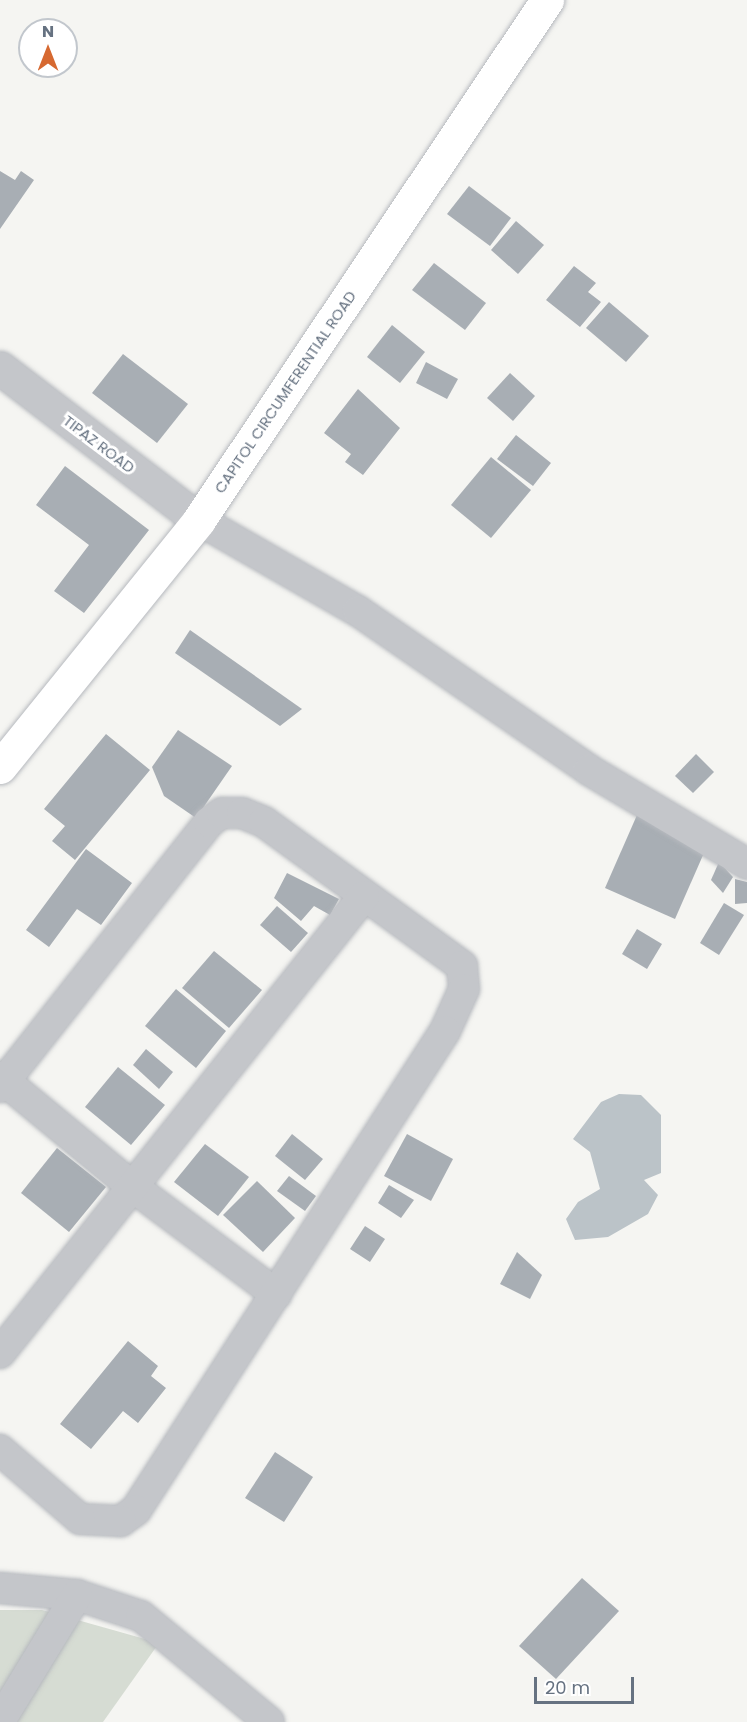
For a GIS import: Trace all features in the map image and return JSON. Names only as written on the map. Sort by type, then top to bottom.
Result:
[{"type":"main road","name":"CAPITOL CIRCUMFERENTIAL ROAD","points":[[0,767],[199,520],[547,0]]},
{"type":"street","name":"TIPAZ ROAD","points":[[0,368],[199,520]]},
{"type":"street","points":[[199,520],[358,610],[589,770],[747,864]]},
{"type":"street","points":[[0,1450],[80,1519],[121,1521],[136,1510],[276,1294],[445,1031],[464,989],[462,966],[449,953],[364,896],[264,822],[242,813],[222,813],[209,822],[2,1082],[133,1187],[276,1294]]},
{"type":"street","points":[[0,1353],[364,896]]},
{"type":"street","points":[[0,1588],[77,1595],[141,1616],[269,1722]]},
{"type":"street","points":[[0,1720],[77,1595]]},
{"type":"shaded area","points":[[619,1094],[641,1095],[661,1115],[661,1173],[644,1180],[658,1195],[648,1214],[608,1237],[575,1240],[566,1219],[578,1202],[600,1189],[590,1152],[573,1139],[601,1102]]},
{"type":"shaded area","points":[[0,1610],[42,1610],[159,1643],[103,1722],[0,1722]]},
{"type":"building","points":[[0,171],[15,180],[21,171],[34,180],[0,229]]},
{"type":"building","points":[[469,186],[511,218],[490,246],[447,214]]},
{"type":"building","points":[[516,221],[544,245],[518,274],[491,250]]},
{"type":"building","points":[[434,263],[486,303],[465,330],[412,290]]},
{"type":"building","points":[[574,266],[596,283],[588,292],[601,302],[580,327],[546,300]]},
{"type":"building","points":[[609,302],[649,336],[626,362],[586,328]]},
{"type":"building","points":[[392,325],[425,352],[400,383],[367,357]]},
{"type":"building","points":[[123,354],[188,404],[157,443],[92,393]]},
{"type":"building","points":[[426,362],[458,379],[447,399],[416,383]]},
{"type":"building","points":[[510,373],[535,396],[513,421],[487,398]]},
{"type":"building","points":[[358,389],[400,428],[363,475],[345,462],[351,454],[324,433]]},
{"type":"building","points":[[516,435],[551,463],[533,486],[497,459]]},
{"type":"building","points":[[491,457],[531,490],[491,538],[451,505]]},
{"type":"building","points":[[65,466],[149,530],[84,613],[54,591],[89,545],[36,505]]},
{"type":"building","points":[[190,630],[302,709],[280,726],[175,653]]},
{"type":"building","points":[[178,730],[232,766],[196,818],[164,796],[152,767]]},
{"type":"building","points":[[106,734],[150,770],[75,860],[52,841],[65,826],[44,809]]},
{"type":"building","points":[[696,754],[714,772],[693,793],[675,776]]},
{"type":"building","points":[[637,815],[707,846],[675,919],[605,888]]},
{"type":"building","points":[[86,849],[132,883],[101,925],[77,909],[49,947],[26,930]]},
{"type":"building","points":[[719,862],[733,877],[723,893],[711,880]]},
{"type":"building","points":[[287,873],[339,899],[330,915],[314,906],[301,921],[274,898]]},
{"type":"building","points":[[735,879],[747,882],[747,903],[735,904]]},
{"type":"building","points":[[724,903],[744,915],[719,955],[700,943]]},
{"type":"building","points":[[277,906],[308,933],[291,952],[260,925]]},
{"type":"building","points":[[637,929],[662,944],[647,969],[622,954]]},
{"type":"building","points":[[214,951],[262,990],[229,1028],[182,988]]},
{"type":"building","points":[[176,989],[226,1031],[196,1068],[145,1026]]},
{"type":"building","points":[[146,1049],[173,1072],[159,1089],[133,1065]]},
{"type":"building","points":[[118,1067],[165,1105],[131,1145],[85,1107]]},
{"type":"building","points":[[292,1134],[323,1159],[305,1180],[275,1156]]},
{"type":"building","points":[[407,1134],[453,1159],[431,1201],[384,1176]]},
{"type":"building","points":[[205,1144],[249,1177],[218,1216],[174,1182]]},
{"type":"building","points":[[57,1148],[106,1187],[69,1232],[21,1193]]},
{"type":"building","points":[[289,1176],[316,1196],[305,1211],[277,1191]]},
{"type":"building","points":[[257,1181],[295,1218],[263,1252],[223,1215]]},
{"type":"building","points":[[389,1185],[414,1200],[401,1218],[378,1203]]},
{"type":"building","points":[[365,1226],[385,1239],[370,1262],[350,1249]]},
{"type":"building","points":[[517,1252],[542,1275],[530,1299],[500,1284]]},
{"type":"building","points":[[128,1341],[158,1366],[151,1376],[166,1388],[138,1423],[123,1411],[91,1449],[60,1424]]},
{"type":"building","points":[[275,1452],[313,1477],[284,1522],[245,1498]]},
{"type":"building","points":[[582,1578],[619,1611],[556,1679],[519,1646]]}]
